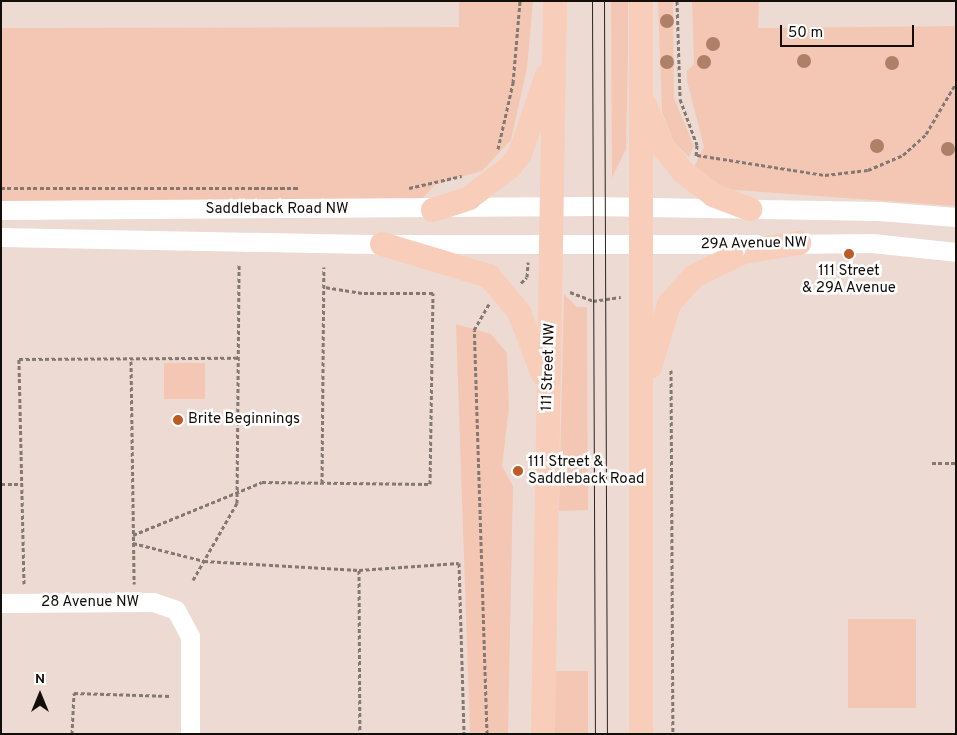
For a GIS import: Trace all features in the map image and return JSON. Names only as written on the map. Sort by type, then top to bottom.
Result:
[{"type":"main road","name":"111 Street NW","points":[[543,734],[555,1]]},
{"type":"main road","points":[[641,1],[641,734]]},
{"type":"main road","points":[[433,210],[469,198],[510,167],[520,154],[554,57]]},
{"type":"main road","points":[[641,96],[663,147],[683,172],[713,195],[750,209]]},
{"type":"main road","points":[[641,405],[661,326],[685,284],[732,256],[799,243]]},
{"type":"main road","points":[[382,244],[488,276],[513,289],[548,389]]},
{"type":"street","points":[[552,207],[642,206],[879,210],[956,217]]},
{"type":"street","name":"Saddleback Road NW","points":[[1,210],[433,210],[552,207]]},
{"type":"street","name":"Saddleback Road NW","points":[[1,237],[552,245]]},
{"type":"street","name":"29A Avenue NW","points":[[552,245],[880,244],[956,252]]},
{"type":"street","name":"28 Avenue NW","points":[[1,603],[153,602],[176,610],[190,636],[190,734]]},
{"type":"path","points":[[510,167],[496,157],[513,83],[520,1]]},
{"type":"path","points":[[677,1],[680,99],[697,145],[697,155],[825,175],[868,170],[902,155],[926,134],[956,84]]},
{"type":"path","points":[[398,188],[448,182],[469,173]]},
{"type":"path","points":[[1,188],[309,188]]},
{"type":"path","points":[[193,580],[237,503],[238,264]]},
{"type":"path","points":[[322,483],[324,266]]},
{"type":"path","points":[[133,534],[237,490],[262,482],[430,484],[433,293],[362,293],[324,287]]},
{"type":"path","points":[[487,734],[474,330],[483,309],[513,289],[565,289],[594,301],[641,289]]},
{"type":"path","points":[[24,584],[19,359],[132,361],[237,358]]},
{"type":"path","points":[[671,358],[673,734]]},
{"type":"path","points":[[132,361],[134,584]]},
{"type":"path","points":[[932,463],[956,463]]},
{"type":"path","points":[[1,484],[23,484]]},
{"type":"path","points":[[133,544],[204,561],[359,570],[459,563],[464,734]]},
{"type":"path","points":[[359,570],[360,734]]},
{"type":"path","points":[[72,734],[74,693],[171,696]]},
{"type":"shaded area","points":[[459,1],[533,1],[527,68],[511,140],[482,171],[436,184],[420,201],[1,202],[1,28],[459,27]]},
{"type":"shaded area","points":[[611,1],[628,1],[626,149],[612,178]]},
{"type":"shaded area","points":[[658,1],[673,1],[674,98],[694,146],[689,157],[674,142],[662,112]]},
{"type":"shaded area","points":[[692,1],[759,1],[758,28],[956,26],[956,206],[722,189],[693,169],[704,147],[687,81],[687,71],[694,64]]},
{"type":"shaded area","points":[[564,294],[577,307],[587,307],[588,510],[559,511]]},
{"type":"shaded area","points":[[456,324],[491,334],[507,353],[509,408],[502,466],[513,486],[508,734],[470,734]]},
{"type":"shaded area","points":[[164,363],[205,363],[205,399],[164,399]]},
{"type":"shaded area","points":[[848,619],[916,619],[916,708],[848,708]]},
{"type":"shaded area","points":[[555,671],[588,671],[588,734],[555,734]]},
{"type":"tram line","points":[[592,1],[595,734]]},
{"type":"tram line","points":[[604,1],[607,734]]},
{"type":"place","name":"111 Street & 29A Avenue","points":[[849,254]]},
{"type":"place","name":"Brite Beginnings","points":[[178,420]]},
{"type":"place","name":"111 Street & Saddleback Road","points":[[518,471]]}]
